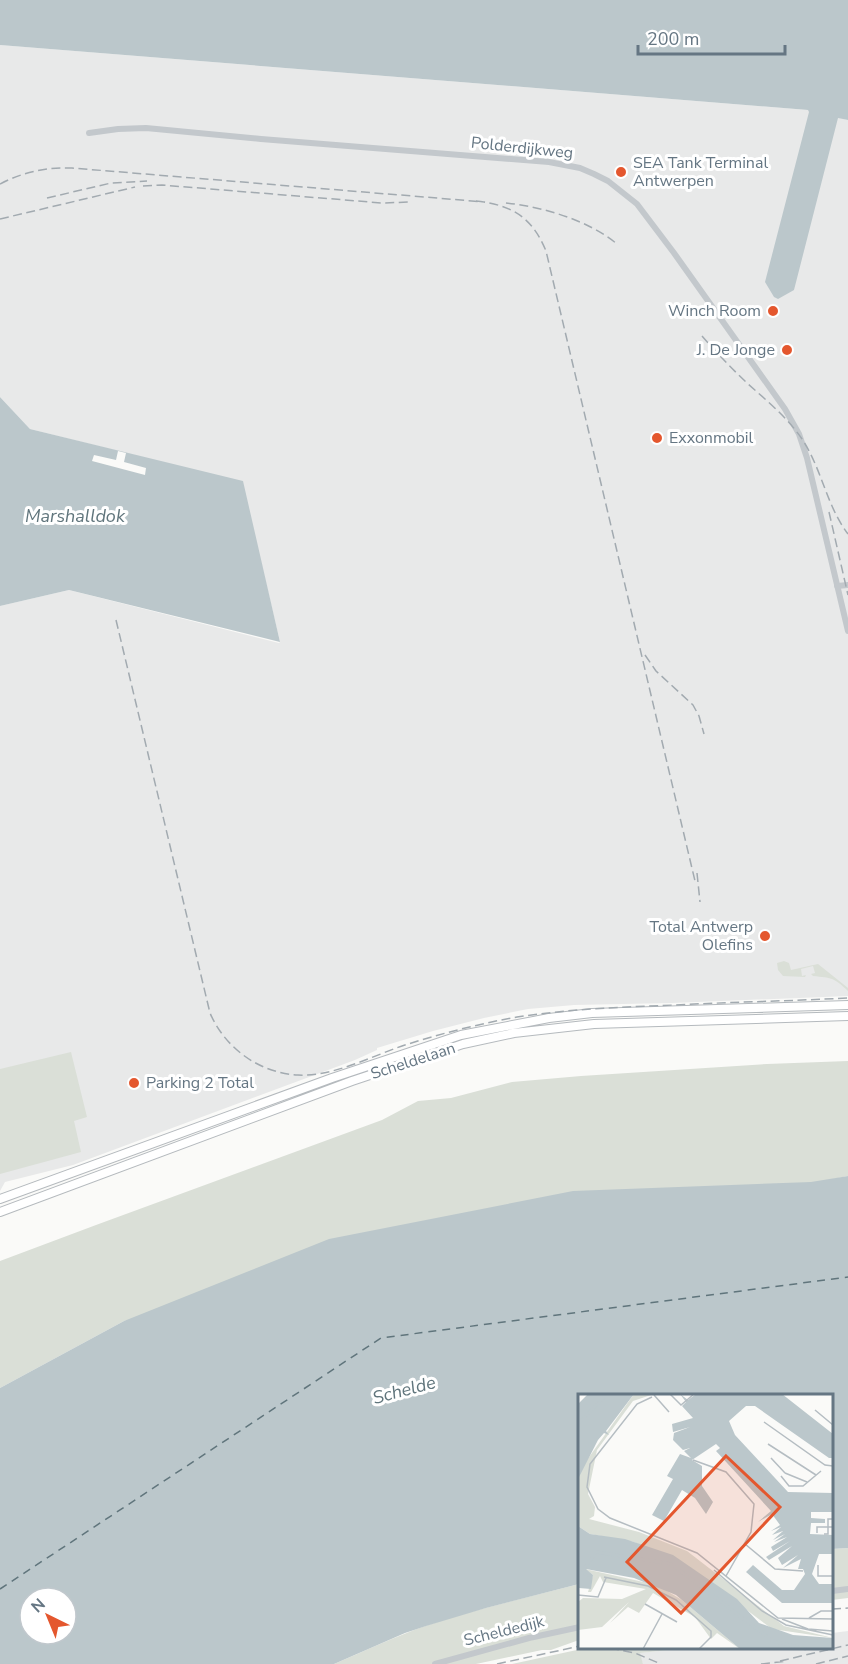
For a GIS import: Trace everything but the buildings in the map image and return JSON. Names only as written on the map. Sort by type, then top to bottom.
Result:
[{"type":"main road","name":"Scheldelaan","points":[[0,1199],[349,1072],[461,1035],[549,1018],[592,1013],[848,1005]]},
{"type":"main road","points":[[745,1008],[752,1018]]},
{"type":"main road","name":"Scheldelaan","points":[[0,1212],[352,1081],[463,1044],[514,1033],[594,1024],[848,1016]]},
{"type":"main road","points":[[349,1072],[352,1081]]},
{"type":"main road","points":[[291,1093],[295,1102]]},
{"type":"main road","points":[[197,1127],[201,1137]]},
{"type":"street","name":"Polderdijkweg","points":[[89,133],[146,128],[549,162],[580,168],[608,181],[637,204],[729,326],[785,409],[800,437],[848,631]]},
{"type":"street","points":[[837,586],[848,585]]},
{"type":"street","points":[[833,1591],[848,1589]]},
{"type":"street","name":"Scheldedijk","points":[[435,1664],[517,1641],[578,1627]]},
{"type":"shaded area","points":[[0,45],[808,110],[848,120],[848,996],[574,1005],[528,1009],[484,1018],[377,1048],[355,1060],[73,1165],[5,1182],[0,1191],[0,606],[69,590],[280,642],[242,482],[30,429],[0,397]]},
{"type":"shaded area","points":[[784,961],[789,963],[791,970],[818,964],[848,988],[848,991],[832,979],[813,976],[811,974],[815,973],[813,966],[801,969],[802,976],[806,975],[805,977],[783,976],[778,970],[777,963]]},
{"type":"shaded area","points":[[71,1052],[87,1117],[74,1121],[81,1152],[0,1174],[0,1069]]},
{"type":"shaded area","points":[[848,1061],[848,1176],[124,1321],[0,1388],[0,1261],[382,1120],[418,1101],[451,1098],[512,1082],[767,1064]]},
{"type":"shaded area","points":[[848,1548],[848,1598],[833,1600],[833,1549]]},
{"type":"shaded area","points":[[578,1584],[578,1640],[551,1650],[476,1664],[334,1664],[428,1625]]},
{"type":"shaded area","points":[[848,1631],[848,1664],[643,1664],[639,1653],[678,1649],[833,1649],[833,1633]]},
{"type":"shaded area","points":[[581,1649],[678,1649],[640,1653],[643,1664],[512,1664]]},
{"type":"water","points":[[0,0],[848,0],[848,120],[838,118],[794,290],[778,299],[774,297],[765,282],[808,110],[0,45]]},
{"type":"water","name":"Marshalldok","points":[[0,397],[30,429],[243,481],[280,642],[69,590],[0,606]]},
{"type":"water","name":"Schelde","points":[[848,1176],[848,1548],[833,1549],[833,1394],[578,1394],[578,1584],[426,1626],[334,1664],[0,1664],[0,1388],[124,1321],[329,1239],[573,1191],[811,1182]]},
{"type":"pier","points":[[118,451],[126,453],[124,462],[146,468],[145,475],[92,461],[94,455],[116,460]]},
{"type":"ferry route","points":[[0,1589],[381,1338],[848,1277]]},
{"type":"railway","points":[[0,184],[35,171],[72,168],[485,202]]},
{"type":"railway","points":[[47,198],[111,183],[147,181]]},
{"type":"railway","points":[[143,186],[162,185],[382,203],[411,202]]},
{"type":"railway","points":[[0,219],[135,187]]},
{"type":"railway","points":[[476,201],[500,206],[519,215],[534,229],[546,251],[695,881]]},
{"type":"railway","points":[[506,203],[550,211],[564,216],[593,228],[617,244]]},
{"type":"railway","points":[[702,336],[735,372],[790,423],[802,439],[815,462],[834,511],[848,534]]},
{"type":"railway","points":[[829,512],[848,595]]},
{"type":"railway","points":[[116,620],[210,1013],[216,1026],[234,1047],[257,1064],[298,1075],[324,1073],[430,1037],[517,1017],[556,1012],[848,998]]},
{"type":"railway","points":[[645,655],[656,671],[693,705],[704,734]]},
{"type":"railway","points":[[697,873],[700,902]]},
{"type":"railway","points":[[833,1609],[848,1608]]},
{"type":"railway","points":[[833,1649],[848,1645]]},
{"type":"railway","points":[[497,1664],[578,1646]]},
{"type":"railway","points":[[615,1649],[635,1653],[661,1664]]},
{"type":"railway","points":[[780,1661],[831,1649]]},
{"type":"railway","points":[[816,1664],[848,1656]]},
{"type":"railway","points":[[761,1664],[787,1661]]},
{"type":"place","name":"SEA Tank Terminal Antwerpen","points":[[621,172]]},
{"type":"place","name":"Winch Room","points":[[773,311]]},
{"type":"place","name":"J. De Jonge","points":[[787,350]]},
{"type":"place","name":"Exxonmobil","points":[[657,438]]},
{"type":"place","name":"Total Antwerp Olefins","points":[[765,936]]},
{"type":"place","name":"Parking 2 Total","points":[[134,1083]]}]
